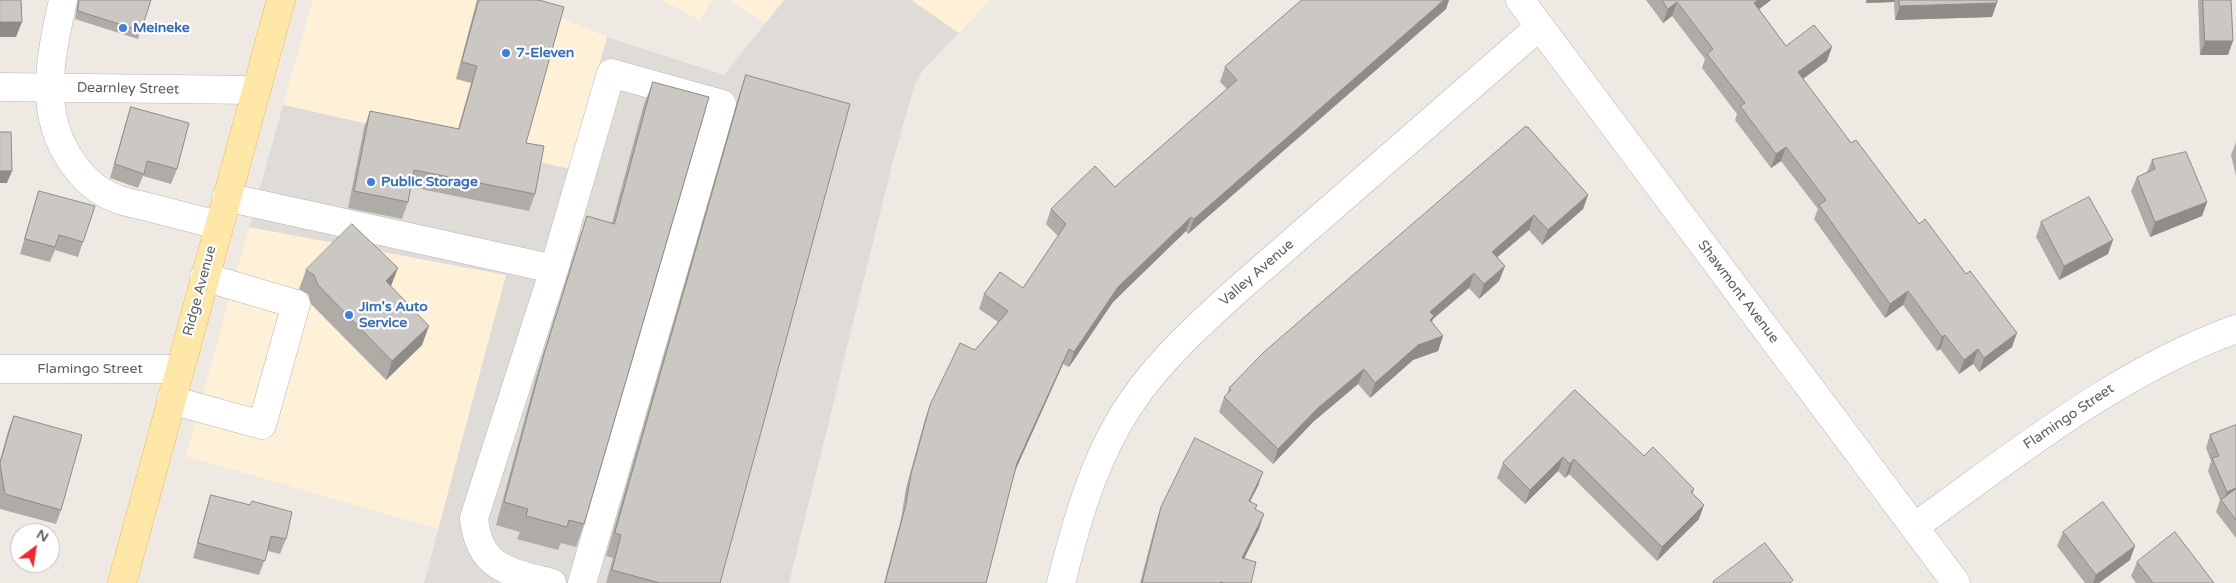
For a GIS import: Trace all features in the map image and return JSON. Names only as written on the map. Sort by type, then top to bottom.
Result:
[{"type":"main road","name":"Ridge Avenue","points":[[122,583],[218,225],[281,0]]},
{"type":"street","points":[[62,0],[50,87],[52,122],[61,146],[79,172],[96,189],[116,199],[218,225]]},
{"type":"street","name":"Shawmont Avenue","points":[[1520,0],[1956,583]]},
{"type":"street","name":"Valley Avenue","points":[[1061,583],[1077,521],[1103,456],[1119,422],[1163,362],[1235,292],[1540,26]]},
{"type":"street","points":[[552,583],[509,572],[494,564],[482,551],[476,535],[474,518],[554,269],[611,73],[722,104],[582,583]]},
{"type":"street","name":"Dearnley Street","points":[[0,87],[255,90]]},
{"type":"street","points":[[226,197],[554,269]]},
{"type":"street","points":[[171,400],[262,426],[296,304],[204,277]]},
{"type":"street","name":"Flamingo Street","points":[[1914,527],[2109,389],[2174,354],[2236,329]]},
{"type":"street","name":"Flamingo Street","points":[[0,369],[180,369]]},
{"type":"shaded area","points":[[313,0],[518,0],[607,37],[571,169],[283,105]]},
{"type":"shaded area","points":[[661,0],[712,0],[700,20]]},
{"type":"shaded area","points":[[728,0],[784,0],[766,23]]},
{"type":"shaded area","points":[[784,0],[911,0],[959,33],[923,70],[915,84],[894,157],[789,583],[424,583],[506,275],[249,227],[283,105],[570,169],[607,37],[724,75]]},
{"type":"shaded area","points":[[911,0],[990,0],[959,33]]},
{"type":"shaded area","points":[[249,227],[506,275],[438,529],[186,456]]},
{"type":"building","points":[[0,0],[21,0],[22,22],[0,22]]},
{"type":"building","name":"Meineke","points":[[79,0],[151,0],[141,31],[78,11]]},
{"type":"building","points":[[479,0],[539,0],[564,7],[526,143],[544,146],[535,194],[414,170],[408,202],[354,191],[370,111],[459,129],[477,66],[462,62]]},
{"type":"building","points":[[1302,0],[1444,0],[1194,219],[1191,217],[1118,287],[1074,352],[1069,349],[1017,463],[986,583],[885,583],[906,504],[911,474],[930,405],[960,343],[975,350],[1008,311],[984,294],[1000,272],[1023,288],[1066,224],[1051,209],[1095,166],[1115,187],[1237,80],[1225,67]]},
{"type":"building","points":[[1662,0],[1758,0],[1754,3],[1786,46],[1814,25],[1832,47],[1798,72],[1851,143],[1856,140],[1919,224],[1925,219],[1966,274],[1970,271],[2017,333],[1984,358],[1978,349],[1964,360],[1945,335],[1942,337],[1908,291],[1890,304],[1819,205],[1826,200],[1786,147],[1776,154],[1740,106],[1745,103],[1707,54],[1713,49],[1677,2],[1668,9]]},
{"type":"building","points":[[1899,0],[1997,0],[1997,3],[1900,6]]},
{"type":"building","points":[[2203,0],[2231,0],[2233,41],[2205,41]]},
{"type":"building","points":[[746,75],[850,104],[720,583],[660,583],[612,570],[621,535],[615,533]]},
{"type":"building","points":[[653,82],[709,97],[584,524],[569,520],[567,527],[526,516],[528,509],[504,502],[544,354],[587,216],[614,224]]},
{"type":"building","points":[[131,107],[189,123],[177,169],[147,161],[144,174],[115,164]]},
{"type":"building","points":[[1525,127],[1528,127],[1588,195],[1548,230],[1534,215],[1492,252],[1505,266],[1484,284],[1474,273],[1430,312],[1434,316],[1430,320],[1443,336],[1418,345],[1375,383],[1364,369],[1318,408],[1278,449],[1224,397],[1231,390],[1229,388],[1264,352]]},
{"type":"building","points":[[0,132],[11,132],[12,171],[0,171]]},
{"type":"building","points":[[2186,152],[2207,202],[2155,222],[2137,177],[2155,169],[2152,160]]},
{"type":"building","points":[[39,191],[95,206],[83,242],[59,235],[55,247],[25,239]]},
{"type":"building","points":[[2089,197],[2113,240],[2064,266],[2041,222]]},
{"type":"building","points":[[352,224],[398,268],[386,281],[429,326],[392,361],[318,285],[314,275],[306,270]]},
{"type":"building","points":[[1575,390],[1644,456],[1653,447],[1694,489],[1691,492],[1704,505],[1662,547],[1574,459],[1570,464],[1563,457],[1530,490],[1503,463]]},
{"type":"building","points":[[14,416],[82,435],[61,510],[5,494],[0,464]]},
{"type":"building","points":[[2236,425],[2236,488],[2227,492],[2212,458],[2219,456],[2210,435]]},
{"type":"building","points":[[1195,438],[1263,472],[1249,501],[1257,505],[1255,509],[1264,514],[1242,558],[1256,562],[1251,583],[1142,583],[1161,507]]},
{"type":"building","points":[[2236,489],[2236,520],[2221,500]]},
{"type":"building","points":[[211,495],[250,505],[252,501],[292,512],[286,539],[271,536],[265,561],[198,543]]},
{"type":"building","points":[[2103,502],[2135,546],[2096,575],[2063,532]]},
{"type":"building","points":[[2175,532],[2214,583],[2153,583],[2137,562]]},
{"type":"building","points":[[1765,543],[1793,580],[1790,583],[1713,582]]},
{"type":"place","name":"Meineke","points":[[123,28]]},
{"type":"place","name":"7-Eleven","points":[[506,53]]},
{"type":"place","name":"Public Storage","points":[[371,182]]},
{"type":"place","name":"Jim's Auto Service","points":[[349,315]]}]
